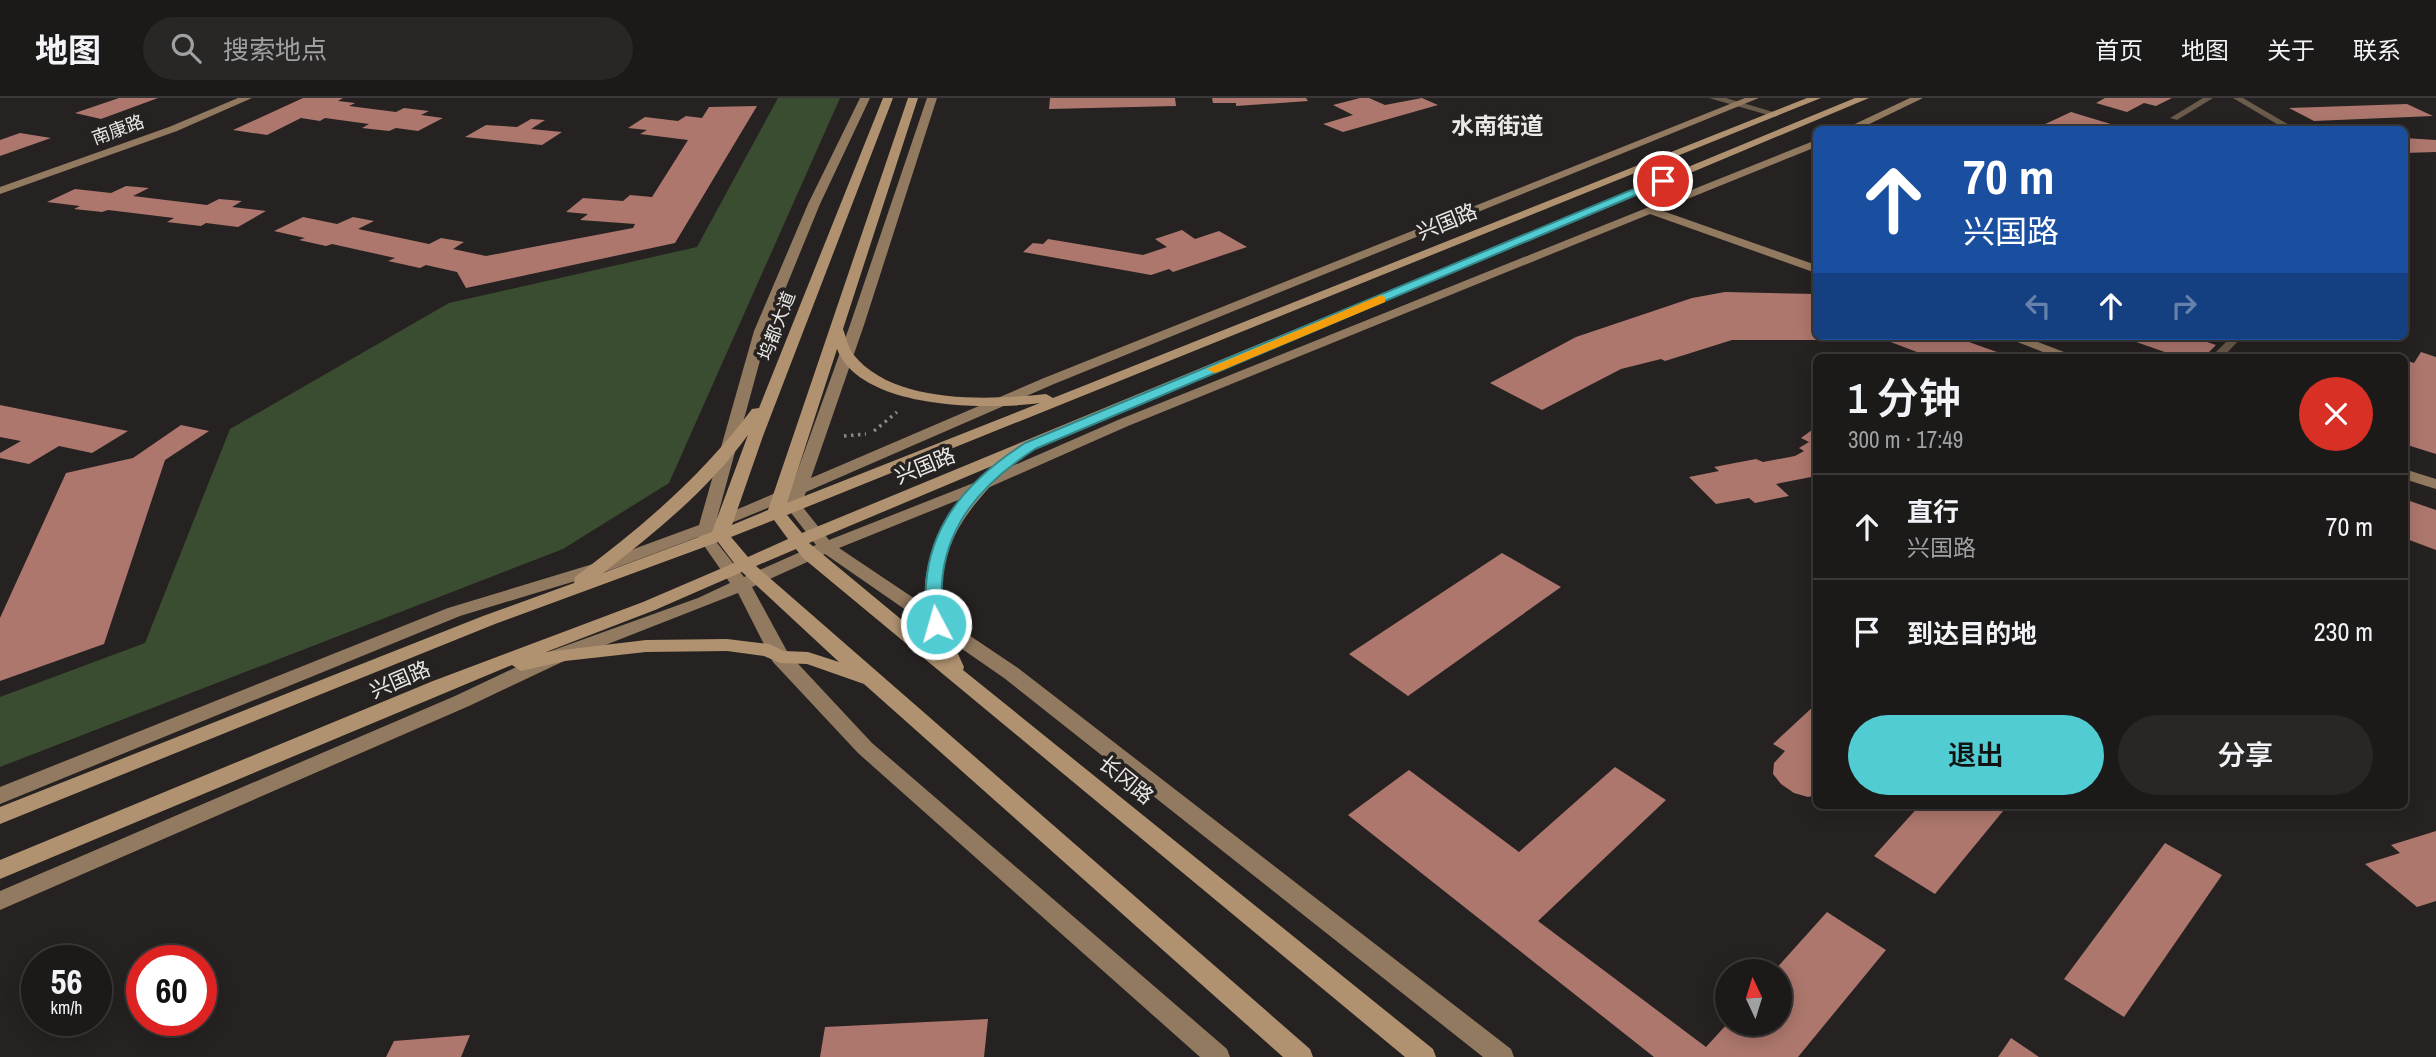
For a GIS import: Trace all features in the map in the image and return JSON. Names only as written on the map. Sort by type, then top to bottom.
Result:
[{"type":"main road","name":"坞都大道","points":[[714,531],[888,98]]},
{"type":"main road","points":[[786,502],[836,327],[913,98]]},
{"type":"main road","name":"兴国路","points":[[0,816],[489,620],[665,557],[714,531],[786,502],[1084,390],[1816,98]]},
{"type":"main road","name":"兴国路","points":[[812,544],[1030,446],[1864,98]]},
{"type":"main road","points":[[836,327],[837,339],[846,355],[867,374],[905,391],[954,401],[1002,402],[1033,400],[1084,390]]},
{"type":"main road","points":[[489,620],[579,583],[660,519],[728,451],[763,404],[787,353]]},
{"type":"main road","points":[[961,676],[946,650],[935,619],[933,573],[939,548],[959,509],[977,488],[1009,459],[1030,446]]},
{"type":"main road","name":"长冈路","points":[[812,544],[961,676],[1424,1057]]},
{"type":"main road","points":[[743,574],[879,684],[1301,1057]]},
{"type":"main road","name":"兴国路","points":[[0,870],[440,686],[649,606],[743,574]]},
{"type":"main road","points":[[440,686],[482,673],[555,657],[685,644],[769,650],[780,657],[808,658],[879,684]]},
{"type":"street","name":"南康路","points":[[0,180],[155,124],[218,98]]},
{"type":"street","name":"南康路","points":[[0,191],[160,134],[247,98]]},
{"type":"street","points":[[865,98],[814,204],[761,331],[728,451],[714,531],[743,574],[751,598],[780,657],[865,748],[1218,1057]]},
{"type":"street","points":[[786,502],[846,355],[932,98]]},
{"type":"street","points":[[1714,98],[1775,114]]},
{"type":"street","points":[[786,502],[1049,381],[1754,98]]},
{"type":"street","points":[[1856,126],[1918,98]]},
{"type":"street","points":[[0,901],[462,701],[555,657],[704,602],[743,574],[812,544],[977,488],[1123,423],[1813,144]]},
{"type":"street","points":[[1649,211],[1813,268]]},
{"type":"street","points":[[2021,340],[2061,354]]},
{"type":"street","points":[[2408,475],[2436,484]]},
{"type":"street","points":[[786,502],[812,544],[935,619],[1011,673],[1502,1057]]},
{"type":"street","points":[[0,796],[453,612],[714,531]]},
{"type":"lane","points":[[2174,118],[2209,98]]},
{"type":"lane","points":[[2237,98],[2287,126]]},
{"type":"lane","points":[[2220,354],[2234,340]]},
{"type":"green space","points":[[778,98],[840,98],[669,483],[563,549],[0,767],[0,697],[145,643],[230,429],[449,303],[697,247]]},
{"type":"building","points":[[119,98],[158,98],[101,119],[75,113]]},
{"type":"building","points":[[303,98],[343,98],[338,101],[355,103],[349,106],[396,112],[404,108],[429,111],[421,115],[443,118],[418,131],[362,128],[369,124],[325,118],[320,121],[301,118],[267,135],[233,130]]},
{"type":"building","points":[[1050,98],[1175,98],[1176,106],[1049,109]]},
{"type":"building","points":[[1212,98],[1306,98],[1308,101],[1236,106],[1236,103],[1213,103]]},
{"type":"building","points":[[1369,98],[1385,105],[1422,98],[1438,105],[1343,132],[1323,124],[1353,115],[1333,105]]},
{"type":"building","points":[[2105,98],[2172,98],[2156,106],[2144,103],[2127,112],[2096,103]]},
{"type":"building","points":[[2407,104],[2433,116],[2314,121],[2289,108]]},
{"type":"building","points":[[757,106],[675,243],[466,288],[457,272],[388,261],[395,258],[332,244],[326,246],[299,240],[305,238],[274,231],[303,217],[337,224],[353,217],[374,221],[358,229],[429,244],[441,238],[464,242],[453,249],[486,256],[633,228],[635,224],[580,220],[588,214],[566,212],[583,198],[623,201],[630,195],[652,197],[688,140],[640,134],[647,130],[628,128],[645,117],[678,121],[686,116],[702,118],[709,107]]},
{"type":"building","points":[[2071,112],[2114,125],[2112,126],[2041,126]]},
{"type":"building","points":[[531,119],[545,120],[531,129],[562,132],[542,145],[465,137],[486,125],[517,127]]},
{"type":"building","points":[[20,133],[51,138],[0,156],[0,140]]},
{"type":"building","points":[[2408,138],[2436,140],[2436,152],[2408,153]]},
{"type":"building","points":[[126,186],[149,188],[133,196],[207,205],[219,199],[242,201],[232,207],[266,211],[238,227],[206,223],[201,226],[167,222],[174,218],[74,209],[80,206],[47,202],[75,189],[111,193]]},
{"type":"building","points":[[1182,230],[1195,239],[1219,231],[1247,247],[1173,272],[1169,269],[1151,275],[1023,252],[1033,243],[1043,244],[1048,239],[1143,255],[1167,247],[1155,239]]},
{"type":"building","points":[[1725,292],[1813,294],[1813,340],[1732,340],[1665,361],[1661,359],[1621,369],[1542,410],[1490,383],[1576,337],[1692,298]]},
{"type":"building","points":[[1885,340],[1963,340],[2003,354],[1922,354]]},
{"type":"building","points":[[2130,340],[2201,340],[2216,345],[2207,354],[2170,354]]},
{"type":"building","points":[[2421,352],[2436,357],[2436,454],[2408,445],[2408,361],[2414,363]]},
{"type":"building","points":[[0,405],[128,431],[92,453],[59,446],[29,464],[0,458],[0,453],[21,441],[0,437]]},
{"type":"building","points":[[181,425],[209,431],[165,460],[104,644],[0,681],[0,618],[66,473],[133,458]]},
{"type":"building","points":[[1813,429],[1813,479],[1776,484],[1789,496],[1755,503],[1749,498],[1716,504],[1689,477],[1719,471],[1714,467],[1756,459],[1763,462],[1795,456],[1804,451],[1799,448],[1809,442],[1801,438]]},
{"type":"building","points":[[2408,500],[2436,510],[2436,550],[2408,540]]},
{"type":"building","points":[[1502,553],[1561,587],[1408,696],[1349,654]]},
{"type":"building","points":[[1813,707],[1813,796],[1794,793],[1773,774],[1774,763],[1785,751],[1773,744]]},
{"type":"building","points":[[1615,767],[1666,800],[1538,921],[1706,1047],[1716,1036],[1792,1036],[1792,959],[1785,959],[1827,912],[1886,950],[1798,1057],[1654,1057],[1348,815],[1409,770],[1519,852]]},
{"type":"building","points":[[1916,809],[2005,809],[1935,894],[1874,856]]},
{"type":"building","points":[[2436,831],[2436,901],[2417,907],[2365,864],[2400,853],[2391,845]]},
{"type":"building","points":[[2165,843],[2222,875],[2124,1017],[2064,979]]},
{"type":"building","points":[[988,1019],[984,1057],[820,1057],[825,1027]]},
{"type":"building","points":[[470,1035],[461,1057],[386,1057],[394,1041]]},
{"type":"building","points":[[2011,1038],[2039,1057],[1998,1057]]},
{"type":"slow traffic","points":[[1214,369],[1381,299]]},
{"type":"district","name":"水南街道","points":[[1497,126]]},
{"type":"route","points":[[936,624],[932,598],[933,573],[939,548],[948,528],[959,509],[977,488],[1009,459],[1030,446],[1663,181]]}]
